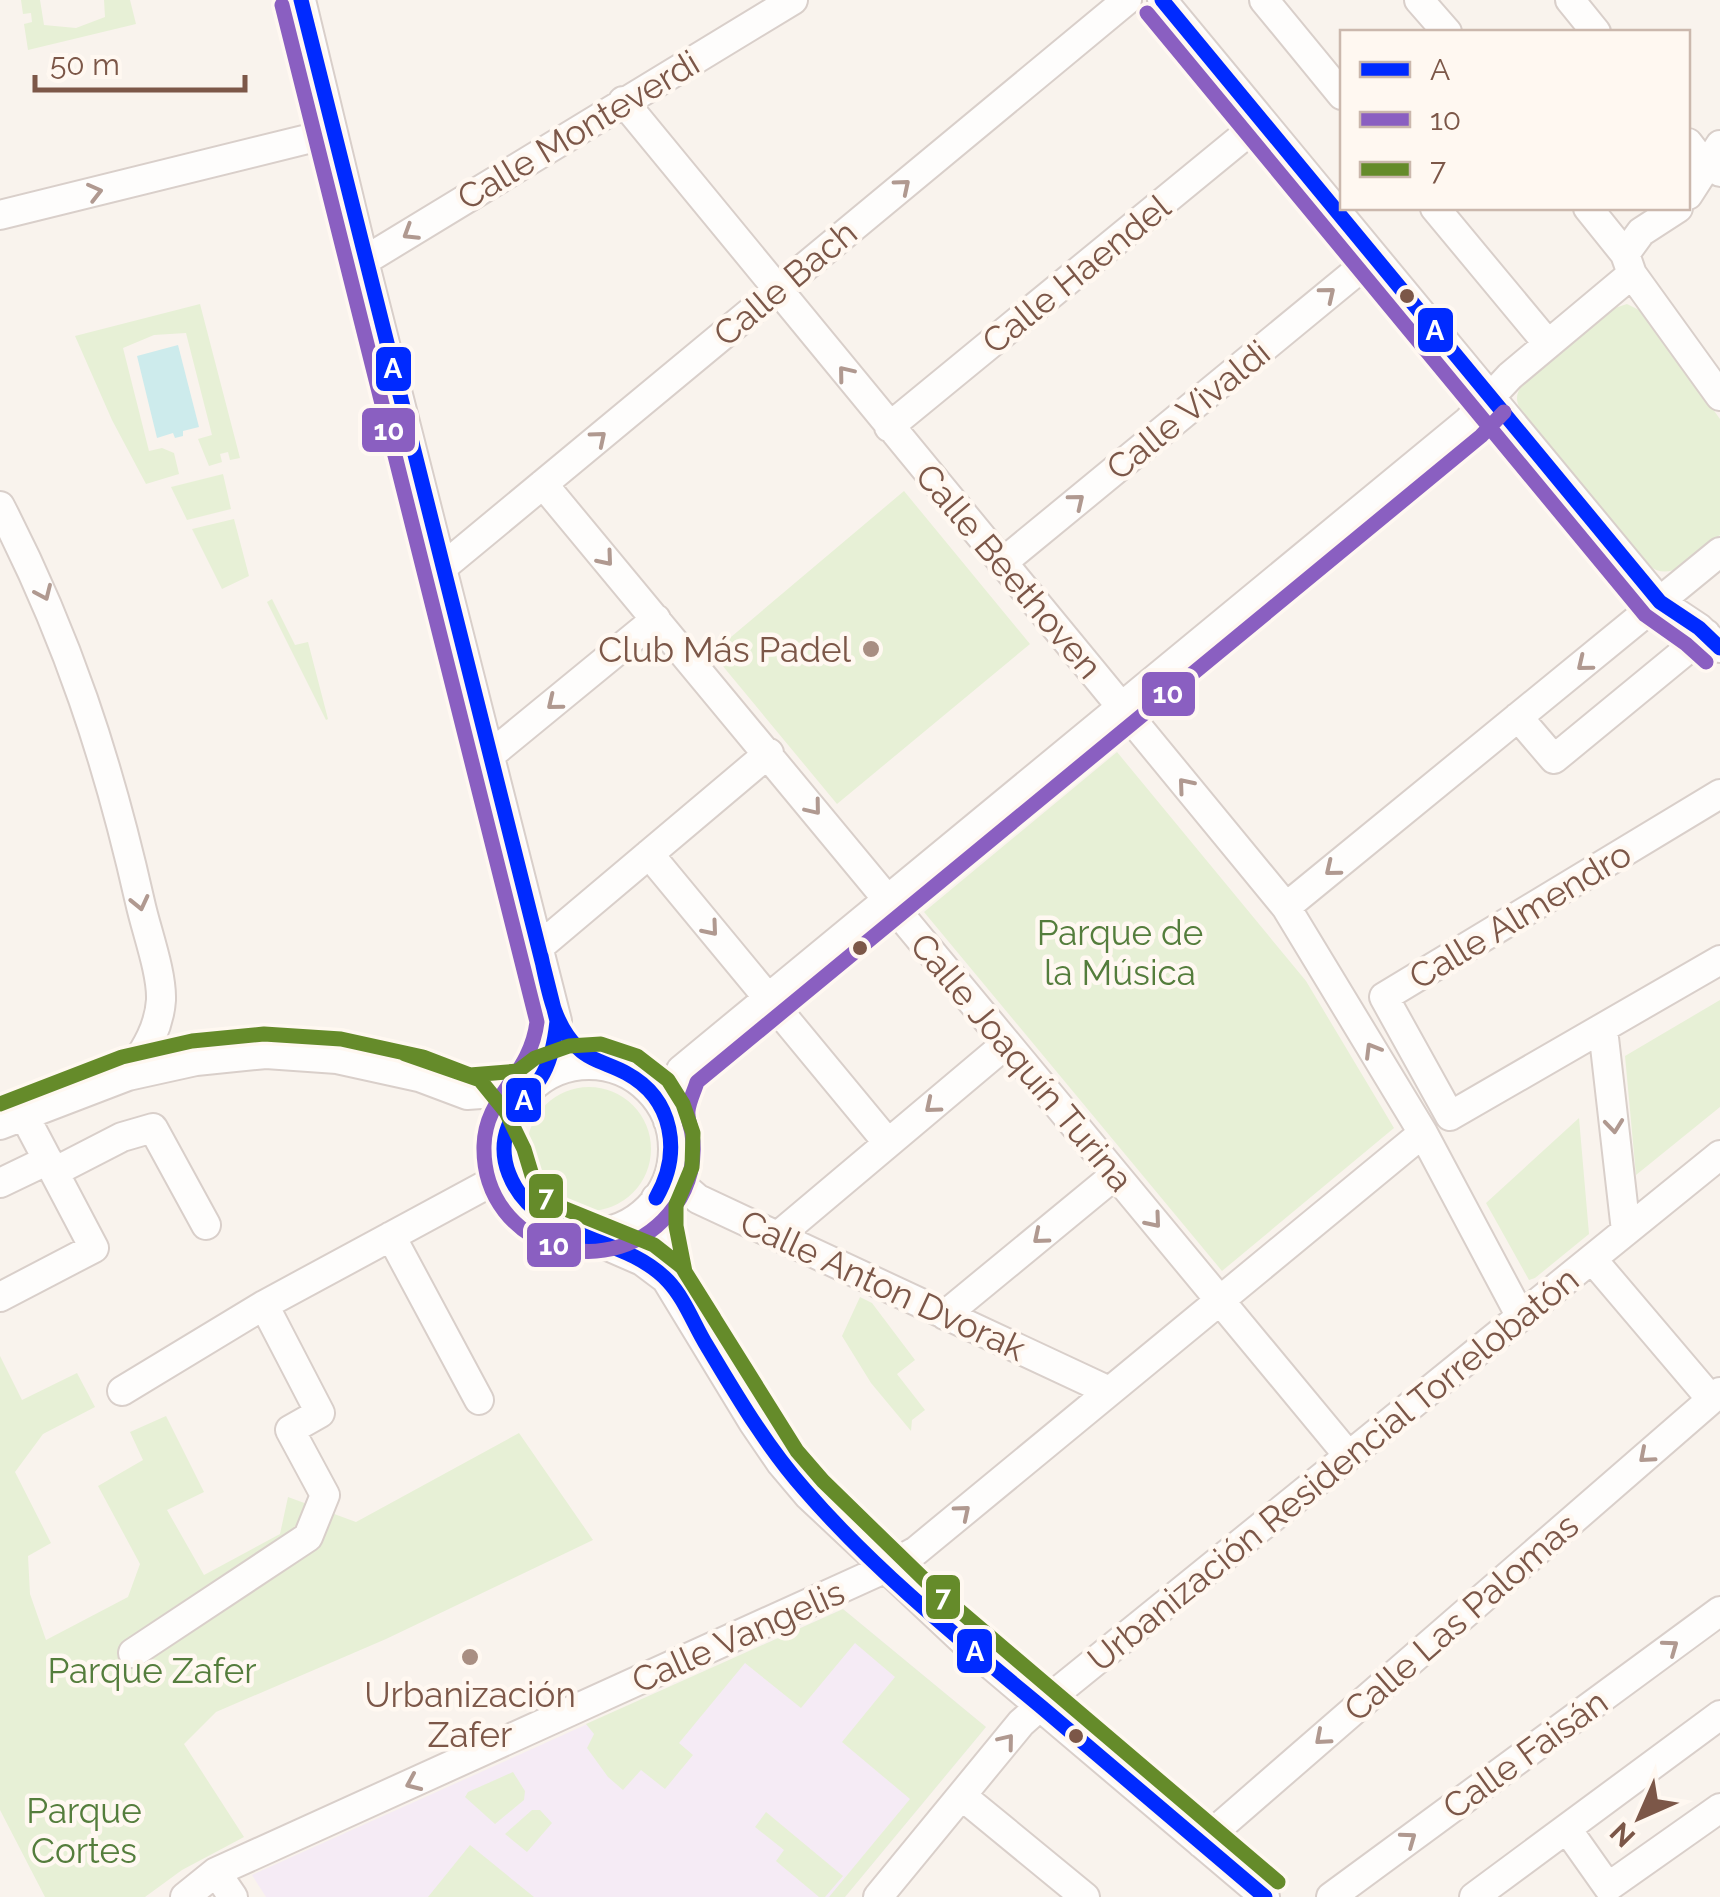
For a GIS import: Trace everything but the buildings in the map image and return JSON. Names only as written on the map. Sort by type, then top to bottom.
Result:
[{"type":"street","points":[[302,0],[364,261],[558,1020],[577,1046],[599,1064],[627,1073],[656,1076],[681,1070],[1468,421],[1629,264],[1641,232],[1675,210]]},
{"type":"street","name":"Calle Monteverdi","points":[[364,261],[793,0]]},
{"type":"street","name":"Calle Bach","points":[[443,568],[1128,0]]},
{"type":"street","points":[[1162,0],[1660,602],[1713,641],[1554,759],[1518,718]]},
{"type":"street","points":[[1264,0],[1340,94]]},
{"type":"street","points":[[1419,0],[1445,30]]},
{"type":"street","points":[[1570,0],[1594,30]]},
{"type":"street","name":"Calle Beethoven","points":[[623,101],[1286,907],[1423,1134],[1522,1317]]},
{"type":"street","name":"Calle Haendel","points":[[889,427],[1262,121]]},
{"type":"street","points":[[0,216],[332,133]]},
{"type":"street","points":[[1690,144],[1716,160],[1690,192]]},
{"type":"street","points":[[1437,210],[1548,344]]},
{"type":"street","points":[[1589,210],[1720,396]]},
{"type":"street","name":"Calle Vivaldi","points":[[1002,563],[1374,256]]},
{"type":"street","name":"Calle Joaquín Turina","points":[[544,484],[1348,1455]]},
{"type":"street","points":[[0,506],[57,623],[90,716],[119,810],[161,996],[156,1032],[128,1076]]},
{"type":"street","points":[[1286,907],[1720,552]]},
{"type":"street","points":[[489,756],[656,619]]},
{"type":"street","points":[[538,947],[769,753]]},
{"type":"street","name":"Calle Almendro","points":[[1603,1029],[1450,1116],[1384,997],[1720,794]]},
{"type":"street","points":[[649,854],[888,1143]]},
{"type":"street","points":[[1626,1232],[1603,1029],[1720,960]]},
{"type":"street","points":[[507,1164],[504,1143],[509,1118],[553,1052],[558,1020]]},
{"type":"street","points":[[778,1236],[1006,1044]]},
{"type":"street","points":[[0,1296],[94,1248],[51,1166],[12,1120],[128,1076],[196,1061],[266,1054],[337,1060],[419,1077],[467,1096],[489,1123],[516,1192],[532,1212],[554,1226],[642,1261],[666,1280],[781,1463],[808,1495],[884,1569],[1202,1844],[1251,1893]]},
{"type":"street","points":[[467,1096],[532,1086],[570,1066],[599,1064]]},
{"type":"street","points":[[668,1121],[671,1093],[681,1070]]},
{"type":"street","points":[[578,1233],[604,1232],[628,1224],[649,1209],[664,1188],[672,1163],[673,1137],[668,1121],[650,1091],[627,1073]]},
{"type":"street","points":[[0,1183],[153,1128],[206,1225]]},
{"type":"street","name":"Calle Vangelis","points":[[185,1897],[216,1872],[884,1569],[916,1551],[1423,1134]]},
{"type":"street","name":"Urbanización Residencial Torrelobatón","points":[[893,1892],[962,1796],[1040,1706],[1720,1155]]},
{"type":"street","name":"Calle Anton Dvorak","points":[[672,1163],[683,1186],[698,1199],[1109,1391]]},
{"type":"street","points":[[122,1391],[264,1304],[392,1236],[507,1164]]},
{"type":"street","points":[[945,1314],[1115,1175]]},
{"type":"street","points":[[656,1198],[656,1228],[666,1280]]},
{"type":"street","points":[[392,1236],[479,1400]]},
{"type":"street","points":[[1592,1259],[1716,1395]]},
{"type":"street","points":[[133,1653],[308,1537],[326,1495],[290,1430],[320,1412],[264,1304]]},
{"type":"street","name":"Calle Las Palomas","points":[[1202,1844],[1716,1395]]},
{"type":"street","name":"Calle Faisán","points":[[1331,1897],[1720,1611]]},
{"type":"street","points":[[1474,1897],[1720,1715]]},
{"type":"street","points":[[962,1796],[1085,1897]]},
{"type":"street","points":[[1567,1828],[1608,1887],[1720,1808]]},
{"type":"street","points":[[216,1872],[233,1897]]},
{"type":"shaded area","points":[[843,1609],[986,1727],[845,1897],[266,1897],[252,1875]]},
{"type":"green space","points":[[21,0],[40,0],[44,25],[76,28],[105,17],[104,0],[130,0],[136,24],[28,50],[24,24],[32,22],[31,13],[23,14]]},
{"type":"green space","points":[[200,304],[240,458],[230,460],[228,452],[220,454],[222,462],[209,466],[198,439],[212,435],[186,333],[154,335],[123,348],[149,451],[162,448],[174,453],[179,474],[146,484],[75,336]]},
{"type":"green space","points":[[1627,304],[1643,312],[1720,419],[1720,535],[1686,564],[1667,571],[1648,565],[1525,416],[1517,399],[1524,383],[1612,309]]},
{"type":"green space","points":[[223,474],[231,509],[187,520],[171,487]]},
{"type":"green space","name":"Club Más Padel","points":[[904,491],[1030,644],[837,804],[712,653]]},
{"type":"green space","points":[[234,519],[249,576],[222,589],[192,529]]},
{"type":"green space","points":[[272,599],[295,645],[308,642],[326,720],[267,602]]},
{"type":"green space","name":"Parque de la Música","points":[[1117,752],[1306,981],[1394,1128],[1222,1271],[924,912]]},
{"type":"green space","points":[[1720,1000],[1720,1107],[1636,1175],[1625,1056]]},
{"type":"green space","points":[[589,1087],[613,1092],[633,1105],[646,1125],[651,1149],[646,1173],[633,1193],[613,1206],[589,1211],[565,1206],[545,1193],[532,1173],[527,1149],[532,1125],[545,1105],[565,1092]]},
{"type":"green space","points":[[1579,1118],[1589,1234],[1529,1280],[1486,1203]]},
{"type":"green space","points":[[860,1297],[872,1303],[915,1360],[897,1374],[925,1410],[912,1420],[911,1431],[871,1383],[842,1336]]},
{"type":"green space","name":"Parque Zafer","points":[[0,1356],[22,1400],[77,1373],[95,1407],[43,1434],[15,1472],[51,1543],[28,1556],[30,1594],[46,1640],[128,1597],[140,1564],[98,1486],[143,1460],[130,1432],[166,1416],[204,1492],[167,1510],[204,1575],[280,1534],[288,1497],[356,1522],[519,1433],[593,1540],[386,1639],[216,1712],[184,1744],[244,1837],[182,1870],[145,1897],[45,1897],[0,1810]]},
{"type":"green space","points":[[843,1609],[986,1727],[845,1897],[829,1897],[910,1799],[842,1742],[895,1677],[855,1643],[801,1708],[745,1663],[679,1743],[693,1755],[665,1789],[641,1770],[623,1790],[587,1748],[594,1734],[586,1724]]},
{"type":"green space","points":[[513,1772],[525,1791],[524,1800],[495,1824],[465,1797],[468,1792]]},
{"type":"green space","points":[[532,1810],[540,1810],[552,1823],[527,1852],[505,1834]]},
{"type":"green space","points":[[766,1812],[843,1876],[825,1897],[819,1897],[776,1861],[784,1850],[755,1827]]},
{"type":"green space","points":[[470,1845],[534,1897],[428,1897]]},
{"type":"water","points":[[178,345],[199,427],[183,431],[183,436],[175,438],[173,433],[157,438],[137,356]]},
{"type":"transit line","name":"A","points":[[301,0],[557,1021],[547,1065],[516,1111],[506,1134],[509,1174],[522,1196],[539,1213],[628,1253],[668,1281],[765,1438],[832,1520],[920,1605],[1265,1897]]},
{"type":"transit line","name":"A","points":[[1162,0],[1660,602],[1699,628],[1720,648]]},
{"type":"transit line","name":"10","points":[[282,5],[537,1022],[526,1057],[486,1128],[489,1182],[505,1211],[528,1233],[556,1246],[588,1251],[620,1247],[649,1232],[675,1206],[691,1172],[688,1111],[697,1082],[1481,436],[1504,412]]},
{"type":"transit line","name":"10","points":[[1147,13],[1645,615],[1706,662]]},
{"type":"transit line","name":"A","points":[[541,956],[553,1005],[570,1038],[589,1056],[642,1084],[663,1112],[671,1146],[656,1198]]},
{"type":"transit line","name":"7","points":[[0,1104],[122,1057],[192,1041],[264,1034],[341,1039],[423,1057],[470,1075],[518,1071],[535,1058],[569,1046],[601,1044],[637,1056],[668,1080],[683,1104],[693,1133],[692,1167],[676,1205],[685,1272],[797,1451],[934,1589],[1278,1882]]},
{"type":"transit line","name":"7","points":[[405,1054],[480,1080],[506,1112],[534,1182],[546,1196],[563,1208],[654,1245],[682,1267],[714,1318]]},
{"type":"place","name":"Club Más Padel","points":[[871,649]]},
{"type":"place","name":"Urbanización Zafer","points":[[470,1657]]},
{"type":"park label","name":"Parque Cortes","points":[[84,1830]]}]
